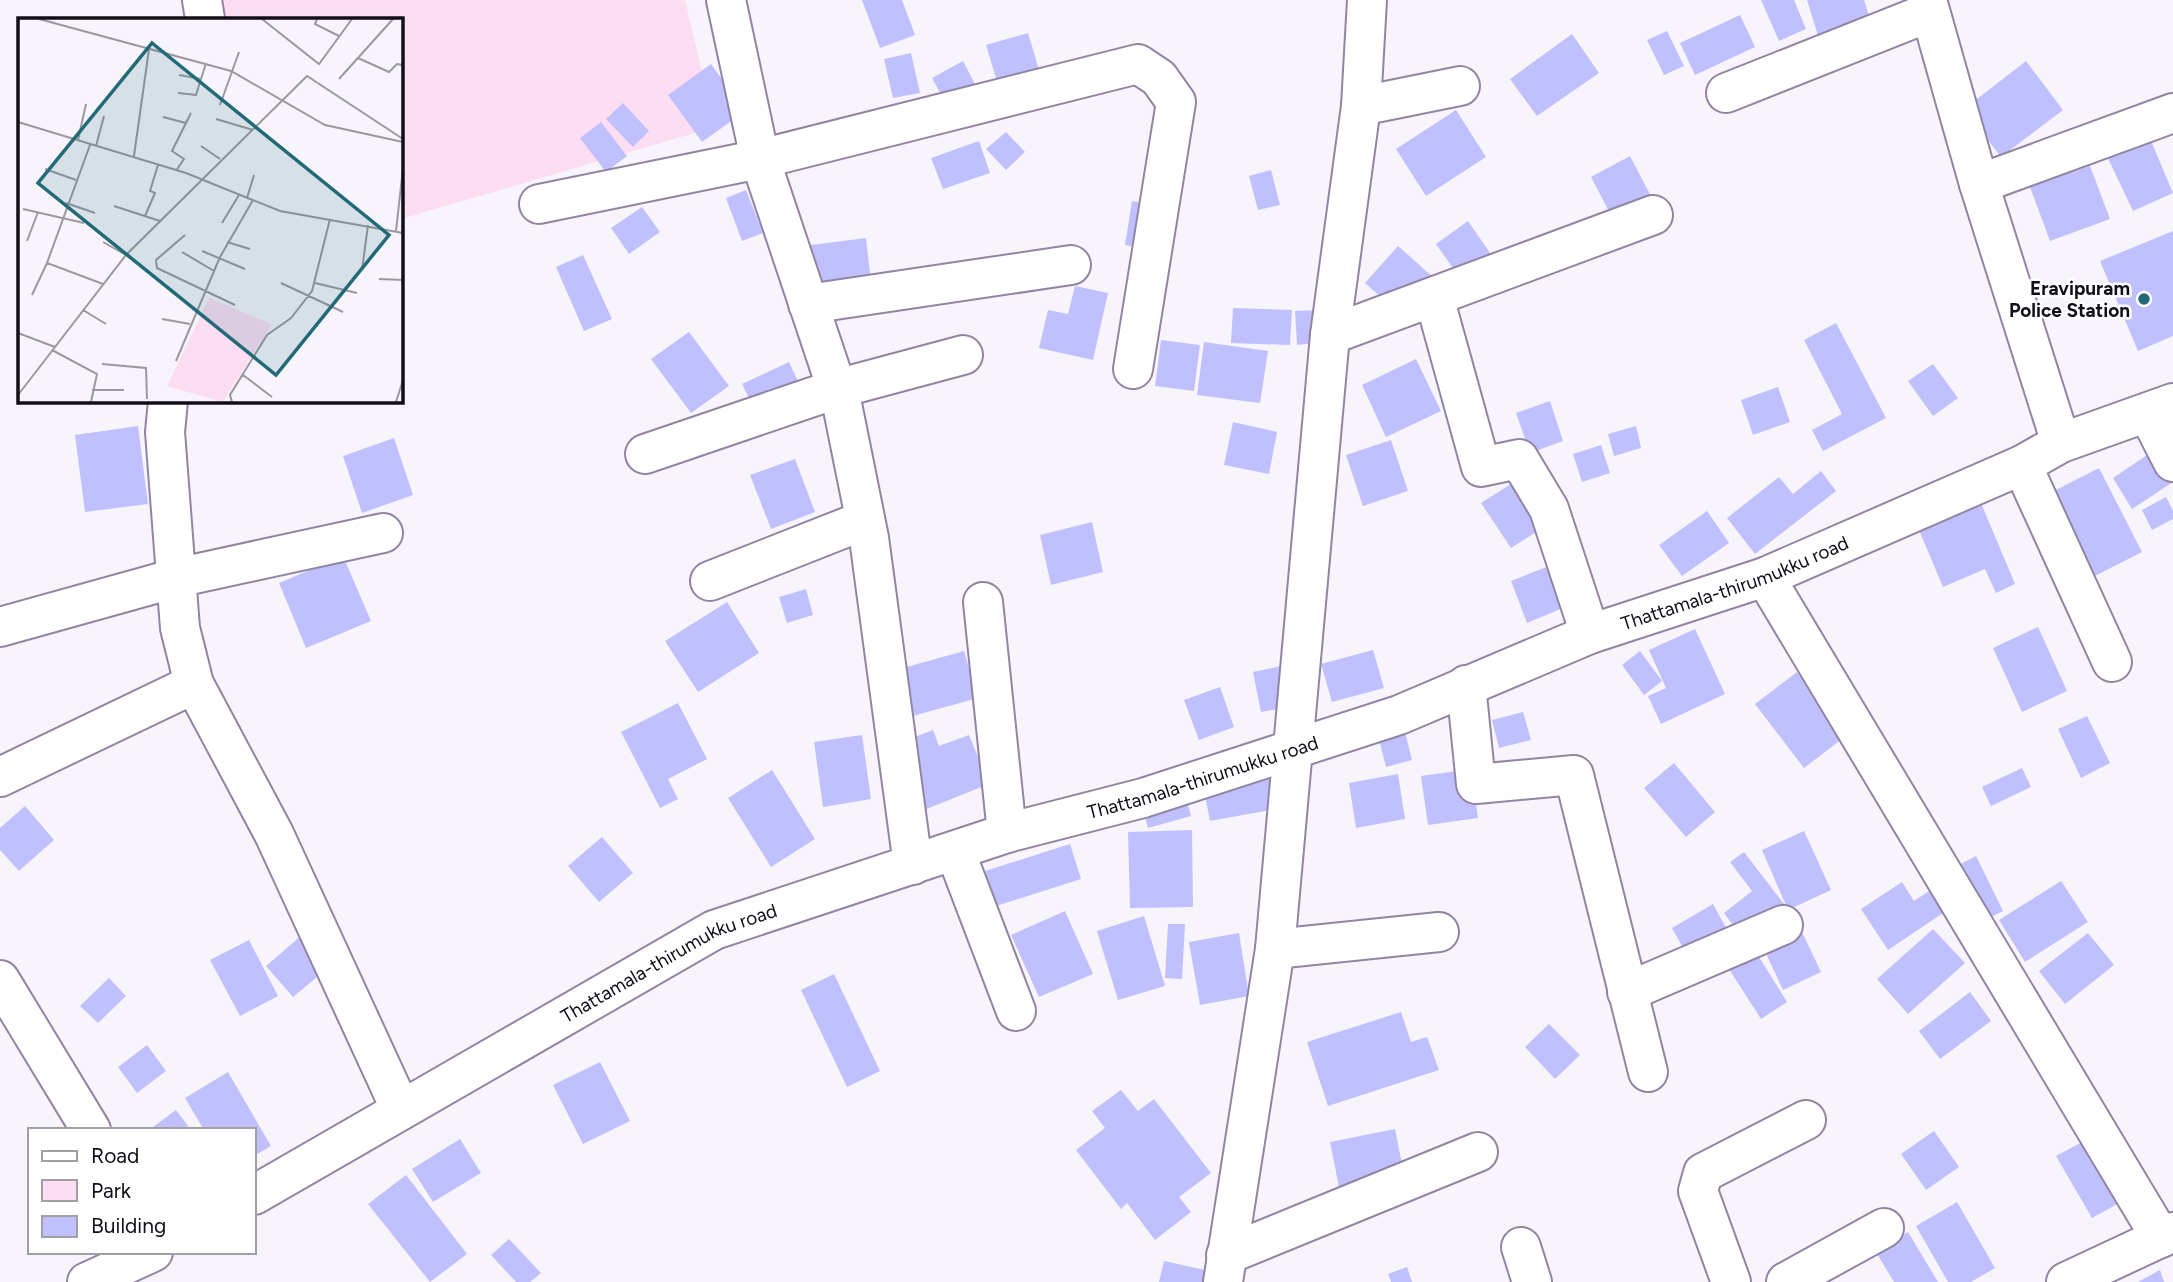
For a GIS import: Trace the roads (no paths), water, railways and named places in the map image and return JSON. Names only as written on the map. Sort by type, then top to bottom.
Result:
[{"type":"street","points":[[202,0],[205,18]]},
{"type":"street","points":[[726,0],[760,159],[836,389],[865,520],[913,866]]},
{"type":"street","points":[[1225,1269],[1275,949],[1330,335],[1361,106],[1367,0]]},
{"type":"street","points":[[1726,93],[1929,6],[1979,184],[2061,443]]},
{"type":"street","points":[[539,204],[760,159],[1138,64],[1159,78],[1176,102],[1133,369]]},
{"type":"street","points":[[1361,106],[1460,86]]},
{"type":"street","points":[[1979,184],[2173,113]]},
{"type":"street","points":[[1330,335],[1653,215]]},
{"type":"street","points":[[808,304],[1071,265]]},
{"type":"street","points":[[1434,297],[1481,467],[1519,459],[1549,509],[1590,634]]},
{"type":"street","points":[[645,454],[836,389],[963,355]]},
{"type":"street","points":[[168,402],[165,432],[180,628],[194,684],[274,834],[401,1110]]},
{"type":"street","points":[[2160,408],[2173,462]]},
{"type":"street","name":"Thattamala-thirumukku road","points":[[256,1194],[714,930],[1007,833],[1143,798],[1399,715],[1590,634],[1765,578],[2022,465],[2061,443],[2160,408]]},
{"type":"street","points":[[2022,465],[2112,662]]},
{"type":"street","points":[[710,581],[865,520]]},
{"type":"street","points":[[0,627],[176,578],[383,533]]},
{"type":"street","points":[[1765,578],[2167,1235],[2082,1279]]},
{"type":"street","points":[[983,602],[1007,833]]},
{"type":"street","points":[[0,777],[194,684]]},
{"type":"street","points":[[1466,685],[1476,784],[1574,775],[1648,1072]]},
{"type":"street","points":[[955,851],[1016,1011]]},
{"type":"street","points":[[1626,992],[1783,925]]},
{"type":"street","points":[[1275,949],[1438,932]]},
{"type":"street","points":[[0,980],[90,1128]]},
{"type":"street","points":[[1731,1282],[1699,1191],[1703,1173],[1806,1121]]},
{"type":"street","points":[[1225,1269],[1478,1152]]},
{"type":"street","points":[[1786,1282],[1884,1228]]},
{"type":"street","points":[[87,1282],[149,1254]]},
{"type":"place","name":"Eravipuram Police Station","points":[[2144,299]]}]
